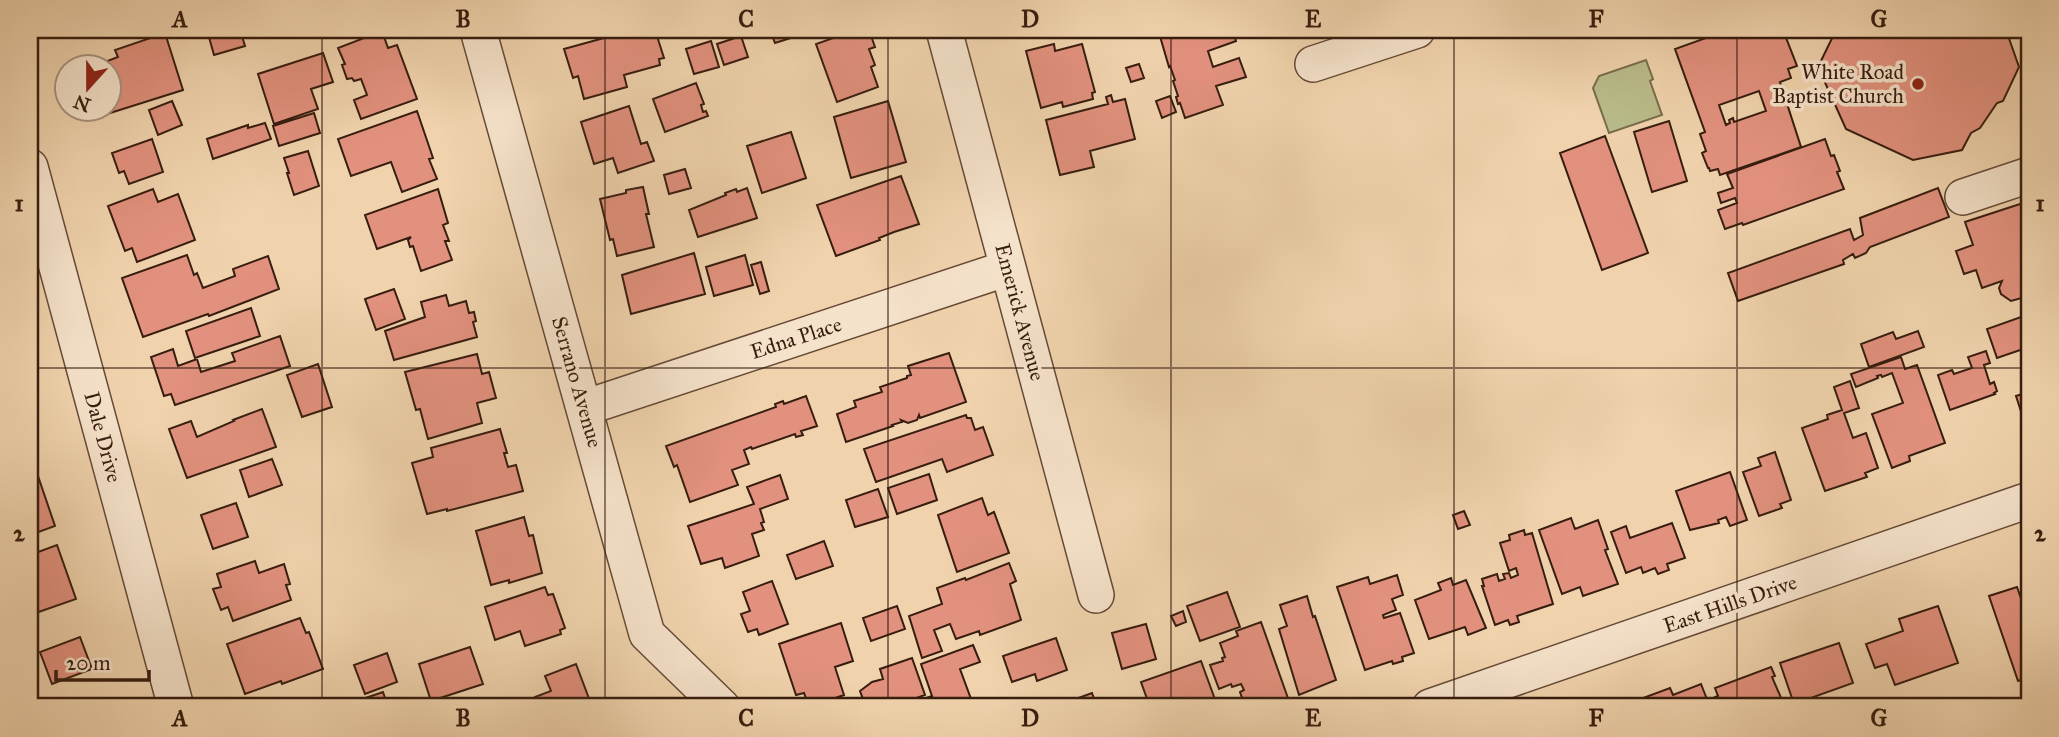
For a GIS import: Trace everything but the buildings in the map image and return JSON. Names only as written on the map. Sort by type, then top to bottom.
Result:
[{"type":"street","name":"Serrano Avenue","points":[[478,30],[647,634],[722,707]]},
{"type":"street","name":"Emerick Avenue","points":[[944,30],[1096,595]]},
{"type":"street","points":[[1313,64],[1417,30]]},
{"type":"street","name":"Dale Drive","points":[[30,167],[176,707]]},
{"type":"street","points":[[1963,197],[2029,175]]},
{"type":"street","name":"Edna Place","points":[[584,408],[1008,268]]},
{"type":"street","name":"East Hills Drive","points":[[1430,707],[2029,500]]},
{"type":"green space","points":[[1646,60],[1662,115],[1609,133],[1593,88],[1599,76]]},
{"type":"place","name":"White Road Baptist Church","points":[[1918,84]]}]
